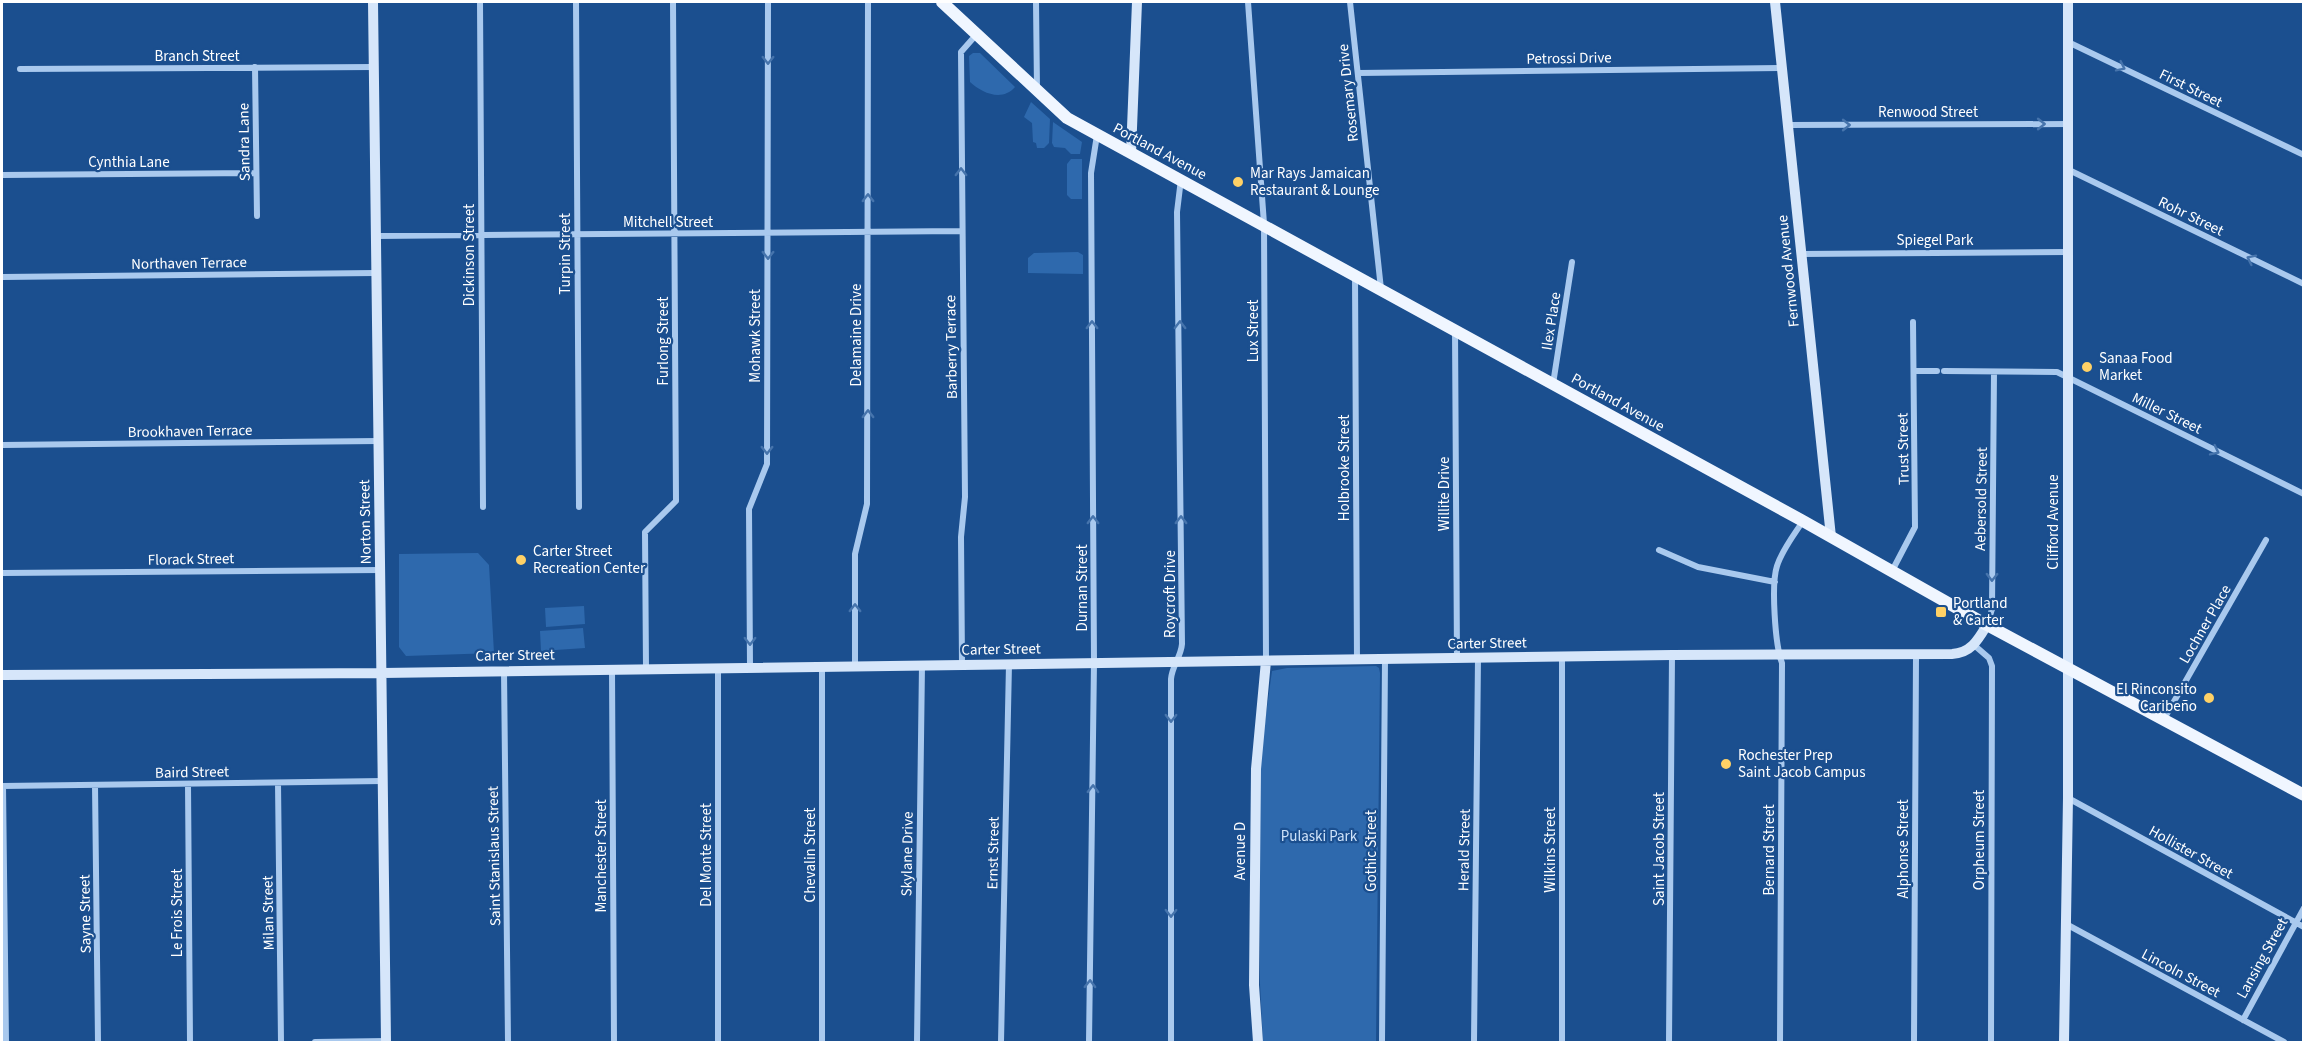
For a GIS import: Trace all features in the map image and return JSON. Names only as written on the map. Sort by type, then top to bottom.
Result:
[{"type":"main road","name":"Norton Street","points":[[373,2],[386,1042]]},
{"type":"main road","name":"Portland Avenue","points":[[942,2],[1068,118],[1097,135],[1264,224],[1987,625],[2304,795]]},
{"type":"main road","points":[[1131,153],[1137,2]]},
{"type":"main road","name":"Fernwood Avenue","points":[[1775,2],[1832,537]]},
{"type":"main road","name":"Clifford Avenue","points":[[2064,1042],[2068,798],[2068,2]]},
{"type":"main road","points":[[1974,645],[1987,625]]},
{"type":"main road","name":"Carter Street","points":[[2,675],[382,673],[1672,655],[1916,655],[1957,654],[1965,652],[1974,645]]},
{"type":"main road","name":"Avenue D","points":[[1258,1042],[1254,985],[1256,759],[1266,661]]},
{"type":"street","name":"Dickinson Street","points":[[480,2],[483,507]]},
{"type":"street","name":"Turpin Street","points":[[576,2],[579,507]]},
{"type":"street","name":"Furlong Street","points":[[646,669],[645,532],[676,501],[673,2]]},
{"type":"street","name":"Mohawk Street","points":[[750,667],[749,509],[767,464],[768,2]]},
{"type":"street","name":"Delamaine Drive","points":[[855,666],[855,554],[867,504],[868,2]]},
{"type":"street","points":[[1036,2],[1037,89]]},
{"type":"street","name":"Lux Street","points":[[1248,2],[1264,224],[1266,661]]},
{"type":"street","name":"Rosemary Drive","points":[[1350,2],[1381,290]]},
{"type":"street","name":"Barberry Terrace","points":[[962,665],[961,537],[965,497],[961,52],[976,35]]},
{"type":"street","name":"First Street","points":[[2068,42],[2304,155]]},
{"type":"street","name":"Branch Street","points":[[20,69],[374,67]]},
{"type":"street","name":"Sandra Lane","points":[[255,68],[257,216]]},
{"type":"street","name":"Petrossi Drive","points":[[1358,73],[1782,68]]},
{"type":"street","name":"Renwood Street","points":[[1788,125],[2069,124]]},
{"type":"street","name":"Durnan Street","points":[[1089,1042],[1094,662],[1091,173],[1097,135]]},
{"type":"street","name":"Rohr Street","points":[[2069,170],[2304,284]]},
{"type":"street","name":"Cynthia Lane","points":[[2,175],[256,173]]},
{"type":"street","name":"Roycroft Drive","points":[[1171,1042],[1171,670],[1177,661],[1182,644],[1177,222],[1181,180]]},
{"type":"street","name":"Mitchell Street","points":[[376,236],[961,231]]},
{"type":"street","name":"Spiegel Park","points":[[1802,254],[2068,252]]},
{"type":"street","name":"Ilex Place","points":[[1553,384],[1572,262]]},
{"type":"street","name":"Northaven Terrace","points":[[2,277],[376,273]]},
{"type":"street","name":"Holbrooke Street","points":[[1355,276],[1357,660]]},
{"type":"street","name":"Trust Street","points":[[1892,571],[1915,527],[1913,322]]},
{"type":"street","name":"Willite Drive","points":[[1455,330],[1457,658]]},
{"type":"street","name":"Miller Street","points":[[1914,371],[2057,372],[2304,494]]},
{"type":"street","name":"Aebersold Street","points":[[1987,625],[1992,609],[1994,372]]},
{"type":"street","name":"Brookhaven Terrace","points":[[2,445],[379,441]]},
{"type":"street","name":"Bernard Street","points":[[1780,1042],[1782,663],[1777,646],[1775,582],[1777,565],[1803,521]]},
{"type":"street","name":"Lochner Place","points":[[2164,719],[2266,540]]},
{"type":"street","points":[[1659,550],[1698,567],[1775,582]]},
{"type":"street","name":"Florack Street","points":[[2,573],[380,570]]},
{"type":"street","name":"Orpheum Street","points":[[1974,645],[1989,658],[1992,666],[1991,1042]]},
{"type":"street","name":"Saint Jacob Street","points":[[1669,1042],[1672,655]]},
{"type":"street","name":"Alphonse Street","points":[[1914,1042],[1916,655]]},
{"type":"street","name":"Wilkins Street","points":[[1562,657],[1562,1042]]},
{"type":"street","name":"Herald Street","points":[[1474,1042],[1478,658]]},
{"type":"street","name":"Gothic Street","points":[[1382,1042],[1385,659]]},
{"type":"street","name":"Ernst Street","points":[[1001,1042],[1009,664]]},
{"type":"street","name":"Skylane Drive","points":[[916,1042],[922,665]]},
{"type":"street","name":"Chevalin Street","points":[[822,667],[822,1042]]},
{"type":"street","name":"Del Monte Street","points":[[718,668],[718,1042]]},
{"type":"street","name":"Manchester Street","points":[[612,669],[614,1042]]},
{"type":"street","name":"Saint Stanislaus Street","points":[[504,670],[508,1042]]},
{"type":"street","name":"Baird Street","points":[[2,786],[383,781]]},
{"type":"street","name":"Milan Street","points":[[279,783],[281,1042]]},
{"type":"street","name":"Le Frois Street","points":[[188,784],[189,1042]]},
{"type":"street","name":"Sayne Street","points":[[95,785],[98,1042]]},
{"type":"street","points":[[2,786],[6,1042]]},
{"type":"street","name":"Hollister Street","points":[[2068,798],[2304,927]]},
{"type":"street","name":"Lansing Street","points":[[2242,1020],[2304,908]]},
{"type":"street","name":"Lincoln Street","points":[[2066,924],[2284,1042]]},
{"type":"street","points":[[315,1042],[386,1042]]},
{"type":"green space","points":[[973,53],[980,53],[1015,87],[1010,92],[998,95],[986,92],[970,82],[969,56]]},
{"type":"green space","points":[[1031,102],[1050,119],[1049,143],[1044,148],[1037,148],[1036,143],[1033,142],[1032,123],[1024,117]]},
{"type":"green space","points":[[1053,122],[1082,142],[1080,154],[1071,154],[1065,148],[1054,147],[1052,143]]},
{"type":"green space","points":[[1071,159],[1082,159],[1082,199],[1071,199],[1067,195],[1067,164]]},
{"type":"green space","points":[[1078,252],[1083,255],[1083,274],[1028,273],[1028,258],[1034,253]]},
{"type":"green space","points":[[478,553],[489,565],[494,653],[406,656],[399,647],[399,554]]},
{"type":"green space","points":[[584,606],[585,624],[546,627],[545,608]]},
{"type":"green space","points":[[583,628],[585,648],[541,651],[540,631]]},
{"type":"green space","name":"Pulaski Park","points":[[1376,666],[1380,673],[1376,1042],[1263,1042],[1260,984],[1260,758],[1272,671],[1287,668]]},
{"type":"place","name":"Mar Rays Jamaican Restaurant & Lounge","points":[[1238,182]]},
{"type":"place","name":"Sanaa Food Market","points":[[2087,367]]},
{"type":"place","name":"Carter Street Recreation Center","points":[[521,560]]},
{"type":"place","name":"Portland & Carter","points":[[1941,612]]},
{"type":"place","name":"El Rinconsito Caribeño","points":[[2209,698]]},
{"type":"place","name":"Rochester Prep Saint Jacob Campus","points":[[1726,764]]}]
